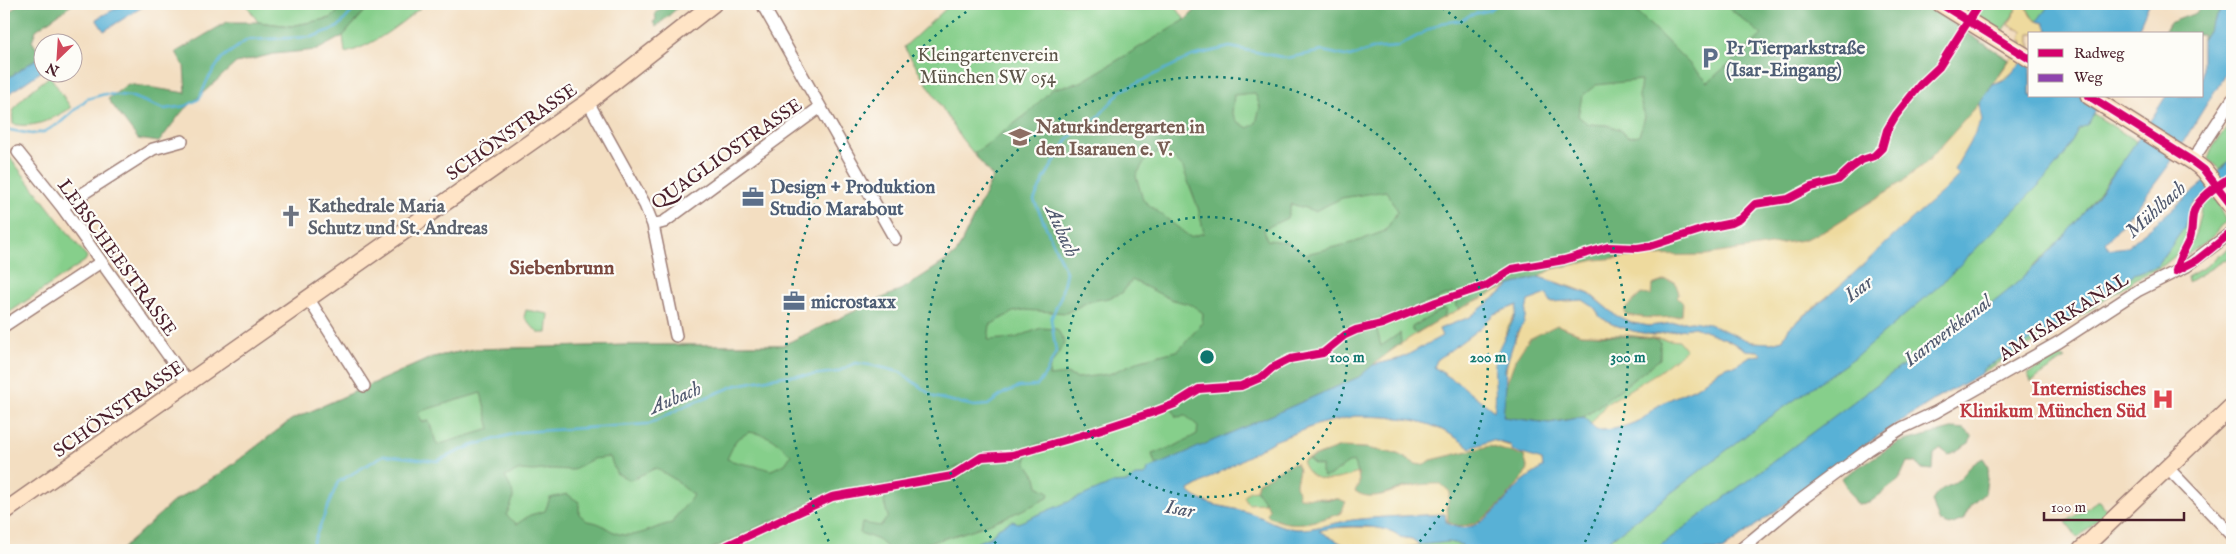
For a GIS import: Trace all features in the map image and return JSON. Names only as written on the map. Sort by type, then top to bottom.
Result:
[{"type":"street","name":"SCHÖNSTRASSE","points":[[4,512],[185,379],[225,345],[254,335],[308,298],[588,102],[713,4]]},
{"type":"street","points":[[762,4],[894,239]]},
{"type":"street","points":[[1948,8],[2028,58]]},
{"type":"street","points":[[2092,98],[2193,162],[2232,206]]},
{"type":"street","points":[[2193,162],[2232,100]]},
{"type":"street","points":[[588,102],[635,183],[653,225],[676,336]]},
{"type":"street","name":"QUAGLIOSTRASSE","points":[[653,225],[664,222],[819,108]]},
{"type":"street","points":[[62,207],[153,149],[182,141]]},
{"type":"street","name":"LEBSCHEESTRASSE","points":[[18,152],[62,207],[185,379]]},
{"type":"street","name":"AM ISARKANAL","points":[[1740,550],[1798,502],[1878,443],[2059,342],[2139,290],[2187,266],[2232,232]]},
{"type":"street","points":[[4,326],[101,262]]},
{"type":"street","points":[[308,298],[364,386]]},
{"type":"street","name":"SCHÖNSTRASSE","points":[[4,500],[185,379]]},
{"type":"street","points":[[2082,550],[2232,406]]},
{"type":"street","points":[[2168,468],[2232,535]]},
{"type":"green space","points":[[19,4],[73,4],[35,32],[32,32],[32,62],[4,81],[4,16]]},
{"type":"green space","points":[[246,4],[346,4],[331,18],[291,26],[258,22]]},
{"type":"green space","points":[[346,4],[371,4],[343,36],[317,50],[274,54],[236,63],[181,113],[159,142],[138,139],[108,99],[128,84],[186,93],[184,66],[176,52],[227,22],[258,22],[291,26],[331,18]]},
{"type":"green space","points":[[371,4],[425,4],[378,39],[345,53],[343,36]]},
{"type":"green space","points":[[666,4],[682,4],[656,27],[653,22],[656,20],[655,13]]},
{"type":"green space","name":"Kleingartenverein München SW 054","points":[[951,4],[1174,4],[1185,20],[1202,4],[1922,4],[2028,72],[2028,98],[2069,98],[2137,142],[2070,231],[2004,296],[1958,328],[2046,331],[2076,314],[2134,274],[2157,266],[2184,228],[2189,216],[2190,226],[2186,241],[2175,256],[2164,265],[2136,279],[2081,316],[1934,400],[1878,436],[1722,550],[121,550],[173,502],[223,472],[291,420],[433,357],[475,349],[629,345],[783,345],[907,287],[956,254],[993,177],[961,138],[904,47]]},
{"type":"green space","points":[[1202,4],[1629,4],[1708,82],[1762,35],[1724,4],[1922,4],[2009,60],[1979,104],[1930,159],[1902,182],[1823,232],[1803,240],[1706,255],[1616,258],[1553,269],[1539,277],[1511,285],[1461,310],[1456,307],[1457,302],[1453,293],[1375,322],[1381,346],[1400,333],[1401,342],[1359,377],[1156,467],[1152,454],[1177,445],[1197,434],[1198,426],[1186,416],[1176,417],[1169,402],[1058,439],[1009,452],[987,452],[939,476],[826,495],[709,550],[121,550],[173,502],[223,472],[291,420],[433,357],[475,349],[629,345],[783,345],[906,287],[956,254],[993,177],[974,154],[1027,114],[1052,89],[1081,82],[1185,20]],"holes":[[[1641,80],[1639,97],[1645,117],[1639,135],[1628,137],[1621,130],[1607,125],[1588,124],[1578,116],[1582,96],[1596,85]],[[1255,93],[1260,107],[1256,123],[1248,128],[1237,121],[1232,113],[1234,95]],[[1165,150],[1183,168],[1198,208],[1204,233],[1190,237],[1143,200],[1136,176],[1147,157]],[[1386,191],[1398,211],[1385,231],[1355,242],[1306,254],[1287,242],[1267,240],[1264,229],[1287,218],[1291,204],[1315,211],[1342,198]],[[1132,280],[1170,299],[1192,305],[1203,313],[1202,323],[1179,350],[1141,360],[1109,374],[1078,378],[1066,374],[1049,376],[1050,367],[1065,342],[1057,329],[1041,328],[1015,338],[988,340],[990,325],[1013,312],[1024,310],[1066,313],[1090,301],[1109,298],[1122,293]],[[481,393],[490,429],[437,445],[429,421],[422,422],[418,412]],[[749,432],[772,439],[791,455],[785,464],[771,470],[727,459],[736,440]],[[610,457],[616,473],[630,480],[656,468],[674,479],[693,495],[672,523],[633,535],[619,534],[597,523],[587,521],[579,514],[579,502],[567,494],[550,498],[545,511],[530,515],[517,524],[506,515],[513,496],[505,477],[520,470],[572,470],[593,459]]]},
{"type":"green space","points":[[1984,4],[2013,4],[2017,9],[2002,31],[1977,15]]},
{"type":"green space","points":[[2028,4],[2050,4],[2036,23],[2026,7]]},
{"type":"green space","points":[[2202,4],[2225,4],[2204,37],[2204,32],[2164,32],[2169,23],[2196,13]]},
{"type":"green space","points":[[42,82],[54,82],[71,108],[36,124],[13,124],[15,107],[29,92]]},
{"type":"green space","points":[[2232,119],[2232,159],[2219,169],[2208,159],[2211,150]]},
{"type":"green space","points":[[4,150],[87,257],[85,261],[4,316]]},
{"type":"green space","points":[[2209,197],[2216,200],[2227,221],[2218,228],[2214,236],[2184,257],[2196,232],[2202,205]]},
{"type":"green space","points":[[2232,245],[2232,256],[2188,282],[2187,277],[2205,267]]},
{"type":"green space","points":[[1666,280],[1675,282],[1683,303],[1682,315],[1653,318],[1625,314],[1624,309],[1639,296],[1654,285]]},
{"type":"green space","points":[[1444,308],[1447,310],[1443,318],[1416,333],[1412,331],[1412,327]]},
{"type":"green space","points":[[526,310],[549,314],[547,333],[538,333],[524,317]]},
{"type":"green space","points":[[1557,325],[1581,334],[1653,338],[1660,342],[1660,359],[1584,417],[1549,423],[1503,417],[1508,376],[1521,347],[1528,339]]},
{"type":"green space","points":[[2059,356],[2065,359],[2031,382],[2028,374]]},
{"type":"green space","points":[[1955,428],[1965,429],[1972,437],[1969,443],[1949,455],[1941,449],[1934,454],[1933,470],[1921,469],[1916,462],[1907,462],[1899,480],[1869,503],[1857,504],[1841,478],[1897,443]]},
{"type":"green space","points":[[1489,446],[1524,456],[1528,470],[1494,511],[1483,519],[1459,526],[1448,522],[1447,505],[1449,492],[1415,486],[1399,488],[1377,496],[1362,495],[1355,491],[1358,473],[1353,461],[1324,477],[1321,472],[1321,466],[1314,464],[1308,459],[1340,447],[1366,448],[1398,454],[1416,464],[1424,465],[1431,460]]},
{"type":"green space","points":[[1028,453],[1026,462],[1036,477],[1038,486],[1049,492],[1048,498],[974,529],[936,541],[896,550],[890,550],[879,540],[860,533],[862,523],[880,526],[888,517],[884,502],[886,492],[941,483],[958,477],[984,462],[1008,459]]},
{"type":"green space","points":[[1983,458],[1989,467],[1985,493],[1970,506],[1963,520],[1950,525],[1939,521],[1932,501],[1942,489],[1955,482],[1972,465]]},
{"type":"green space","points":[[1296,463],[1299,470],[1296,484],[1322,500],[1339,499],[1347,502],[1340,514],[1312,522],[1294,524],[1276,520],[1267,515],[1268,507],[1256,490],[1258,482]]},
{"type":"green space","points":[[2097,501],[2100,501],[2107,511],[2078,538],[2066,522]]},
{"type":"sand","points":[[2013,4],[2028,4],[2027,7],[2031,16],[2035,20],[2044,23],[2048,29],[2047,32],[2028,32],[2028,58],[2008,76],[1993,84],[2023,41],[2020,40],[2022,31],[2008,25],[2017,9]]},
{"type":"sand","points":[[1979,104],[1983,121],[1954,170],[1959,175],[1948,188],[1915,216],[1858,271],[1789,328],[1783,340],[1771,343],[1751,342],[1692,321],[1649,326],[1632,323],[1615,315],[1590,294],[1539,277],[1553,269],[1596,260],[1642,256],[1706,255],[1803,240],[1823,232],[1902,182],[1930,159]],"holes":[[[1666,280],[1675,282],[1679,293],[1677,297],[1683,303],[1682,315],[1653,318],[1625,314],[1625,309],[1641,294],[1651,295],[1652,285]]]},
{"type":"sand","points":[[1511,285],[1470,317],[1439,329],[1442,336],[1402,358],[1373,365],[1405,341],[1439,320]]},
{"type":"sand","points":[[1547,294],[1550,302],[1583,300],[1595,308],[1600,317],[1612,324],[1633,331],[1653,335],[1694,327],[1726,339],[1746,350],[1758,351],[1762,355],[1750,356],[1735,366],[1729,366],[1718,371],[1696,387],[1662,403],[1645,417],[1634,423],[1615,429],[1596,430],[1591,424],[1606,404],[1660,371],[1686,350],[1679,341],[1627,335],[1581,334],[1557,325],[1529,339],[1515,360],[1506,385],[1507,362],[1528,301]]},
{"type":"sand","points":[[1518,305],[1516,313],[1506,331],[1495,412],[1461,385],[1434,367],[1437,360],[1480,328],[1494,314]]},
{"type":"sand","points":[[1355,416],[1403,418],[1442,430],[1471,448],[1492,440],[1510,446],[1542,460],[1543,467],[1523,481],[1502,504],[1487,518],[1469,527],[1460,528],[1449,524],[1446,520],[1444,514],[1346,521],[1310,529],[1290,528],[1249,513],[1202,501],[1189,492],[1189,490],[1274,441],[1319,424]],"holes":[[[1489,446],[1524,456],[1528,470],[1494,511],[1483,519],[1459,526],[1448,522],[1447,505],[1450,492],[1441,484],[1416,485],[1376,496],[1362,495],[1355,491],[1359,483],[1358,473],[1342,478],[1318,479],[1306,470],[1302,461],[1340,447],[1366,448],[1398,454],[1416,464],[1424,465],[1431,460]],[[1296,463],[1299,470],[1296,484],[1299,497],[1339,499],[1346,502],[1340,514],[1294,524],[1285,523],[1267,515],[1269,508],[1265,503],[1248,504],[1244,497],[1249,491],[1256,490],[1258,482]]]},
{"type":"sand","points":[[1328,528],[1384,529],[1396,533],[1400,537],[1412,539],[1420,545],[1392,550],[1353,550],[1318,531]]},
{"type":"water","points":[[124,4],[147,4],[104,31],[96,19]]},
{"type":"water","points":[[2050,4],[2149,4],[2137,32],[2047,32],[2048,29],[2044,23],[2037,21]]},
{"type":"water","points":[[2225,4],[2232,4],[2232,63],[2169,165],[2139,205],[2105,243],[2110,249],[2127,247],[2232,159],[2232,174],[2191,205],[2184,228],[2157,266],[2134,274],[2076,314],[1983,369],[1982,373],[1934,400],[1878,436],[1722,550],[1654,550],[1938,339],[1974,317],[2038,263],[2094,200],[2165,98],[2204,98],[2204,37]]},
{"type":"water","name":"Isar","points":[[2028,58],[2028,98],[2104,98],[2087,125],[2078,129],[2065,155],[2042,182],[1939,286],[1857,356],[1766,420],[1597,550],[1462,550],[1462,545],[1449,542],[1420,545],[1412,539],[1400,537],[1394,532],[1385,529],[1361,526],[1337,527],[1319,531],[1353,550],[959,550],[992,536],[998,528],[1012,521],[1018,523],[1113,483],[1128,482],[1135,476],[1147,473],[1148,469],[1359,377],[1373,365],[1402,358],[1442,336],[1439,329],[1470,317],[1511,285],[1539,277],[1589,294],[1615,315],[1632,323],[1649,326],[1692,321],[1709,324],[1751,342],[1771,343],[1783,340],[1789,328],[1838,288],[1943,192],[1959,175],[1954,170],[1982,121],[1979,104],[1993,84],[2007,79]],"holes":[[[1547,294],[1550,302],[1583,300],[1595,308],[1600,317],[1612,324],[1633,331],[1653,335],[1694,327],[1726,339],[1746,350],[1758,351],[1762,355],[1750,356],[1735,366],[1718,371],[1696,387],[1658,406],[1640,420],[1621,427],[1596,430],[1584,417],[1549,423],[1503,417],[1506,385],[1505,369],[1517,332],[1524,323],[1528,301]],[[1517,305],[1516,312],[1496,356],[1494,411],[1434,367],[1437,360],[1480,328],[1494,314]],[[1355,416],[1403,418],[1416,421],[1442,430],[1471,448],[1492,440],[1510,445],[1513,451],[1542,460],[1543,467],[1523,481],[1488,517],[1478,524],[1467,527],[1457,527],[1446,522],[1445,514],[1365,519],[1297,529],[1279,525],[1250,513],[1202,501],[1189,492],[1189,490],[1274,441],[1319,424]]]},
{"type":"water","points":[[32,62],[32,78],[4,97],[4,81]]},
{"type":"waterway","points":[[4,129],[32,134],[44,132],[60,123],[87,99],[105,94],[130,96],[164,109],[186,106],[199,99],[208,79],[222,58],[247,40],[312,37],[338,27],[359,4]]},
{"type":"waterway","name":"Aubach","points":[[310,550],[338,482],[384,455],[437,461],[471,446],[520,432],[649,424],[687,405],[737,385],[783,376],[837,372],[855,363],[900,372],[934,397],[974,406],[988,405],[1004,393],[1019,387],[1037,386],[1046,373],[1056,352],[1051,319],[1061,296],[1066,272],[1034,200],[1045,177],[1068,139],[1079,129],[1098,117],[1121,91],[1192,56],[1230,47],[1287,58],[1323,51],[1350,57],[1372,49],[1397,47],[1441,23],[1462,20],[1470,15],[1490,10],[1498,4]]},
{"type":"marked path","points":[[4,7],[7,4]]},
{"type":"cycle path","points":[[1941,4],[2028,58]]},
{"type":"cycle path","points":[[717,550],[832,497],[952,476],[982,457],[1012,455],[1080,436],[1175,404],[1199,389],[1241,386],[1262,377],[1272,368],[1290,359],[1323,353],[1345,335],[1356,330],[1382,324],[1436,302],[1485,286],[1512,269],[1564,260],[1608,247],[1637,248],[1650,246],[1707,228],[1732,223],[1740,219],[1755,204],[1788,199],[1811,187],[1838,180],[1851,168],[1862,160],[1874,156],[1882,148],[1887,130],[1896,115],[1920,85],[1939,67],[1979,4]]},
{"type":"cycle path","points":[[2092,98],[2204,170],[2232,206]]},
{"type":"cycle path","points":[[2176,271],[2190,238],[2194,211],[2200,201],[2210,191],[2232,176]]},
{"type":"cycle path","points":[[2176,271],[2197,260],[2232,232]]},
{"type":"place","name":"P1 Tierparkstraße (Isar-Eingang)","points":[[1710,58]]},
{"type":"place","name":"Naturkindergarten in den Isarauen e. V.","points":[[1020,137]]},
{"type":"place","name":"Design + Produktion Studio Marabout","points":[[753,197]]},
{"type":"place","name":"Kathedrale Maria Schutz und St. Andreas","points":[[291,216]]},
{"type":"place","name":"microstaxx","points":[[794,301]]},
{"type":"place","name":"Internistisches Klinikum München Süd","points":[[2163,399]]},
{"type":"district","name":"Siebenbrunn","points":[[562,267]]},
{"type":"water label","name":"Mühlbach","points":[[2155,209]]},
{"type":"water label","name":"Isarwerkkanal","points":[[1947,330]]}]
